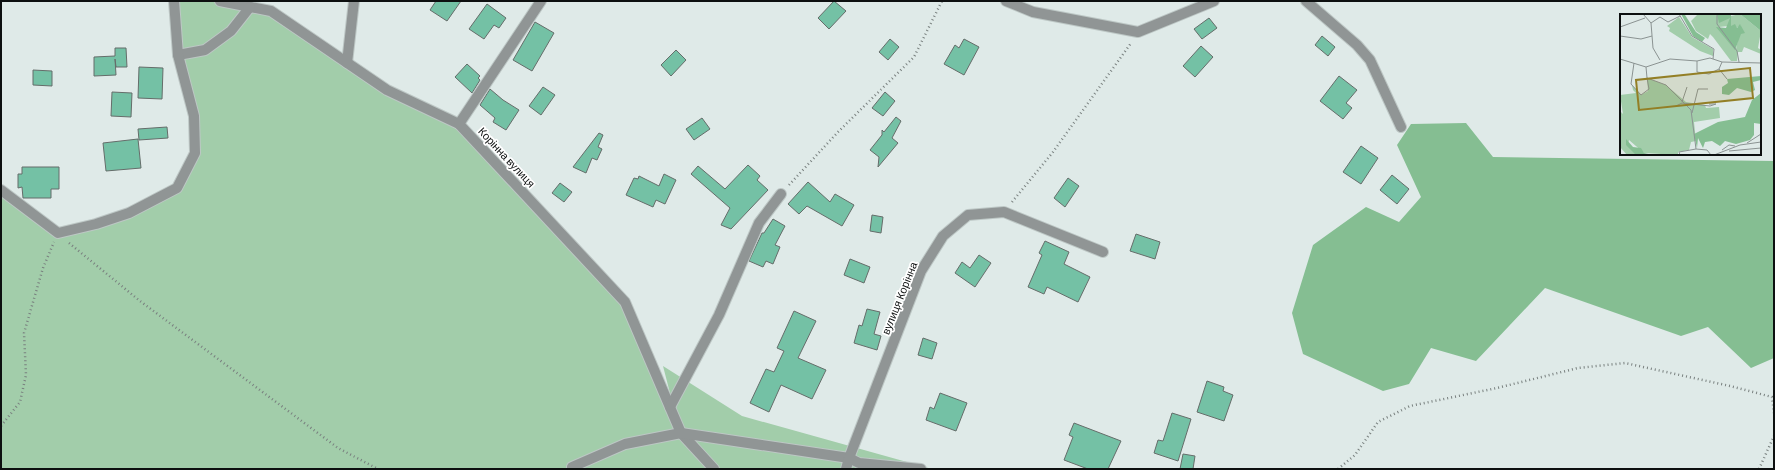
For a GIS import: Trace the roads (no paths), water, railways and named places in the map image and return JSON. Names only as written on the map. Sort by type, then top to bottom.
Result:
[{"type":"street","points":[[1,190],[58,233],[96,224],[129,213],[177,188],[195,153],[194,116],[178,55],[174,1]]},
{"type":"street","name":"Корінна вулиця","points":[[220,1],[271,11],[387,90],[459,124],[625,302],[681,433],[714,469]]},
{"type":"street","points":[[348,63],[354,1]]},
{"type":"street","points":[[459,124],[541,1]]},
{"type":"street","points":[[1006,1],[1033,12],[1138,32],[1214,1]]},
{"type":"street","points":[[1306,1],[1358,45],[1370,60],[1401,127]]},
{"type":"street","points":[[178,55],[205,50],[231,31],[250,7]]},
{"type":"street","points":[[670,407],[719,315],[759,223],[781,194]]},
{"type":"street","name":"вулиця Корінна","points":[[846,469],[921,271],[943,236],[968,215],[1004,212],[1103,252]]},
{"type":"street","points":[[572,467],[625,444],[681,433],[849,458],[859,463],[921,469]]}]
